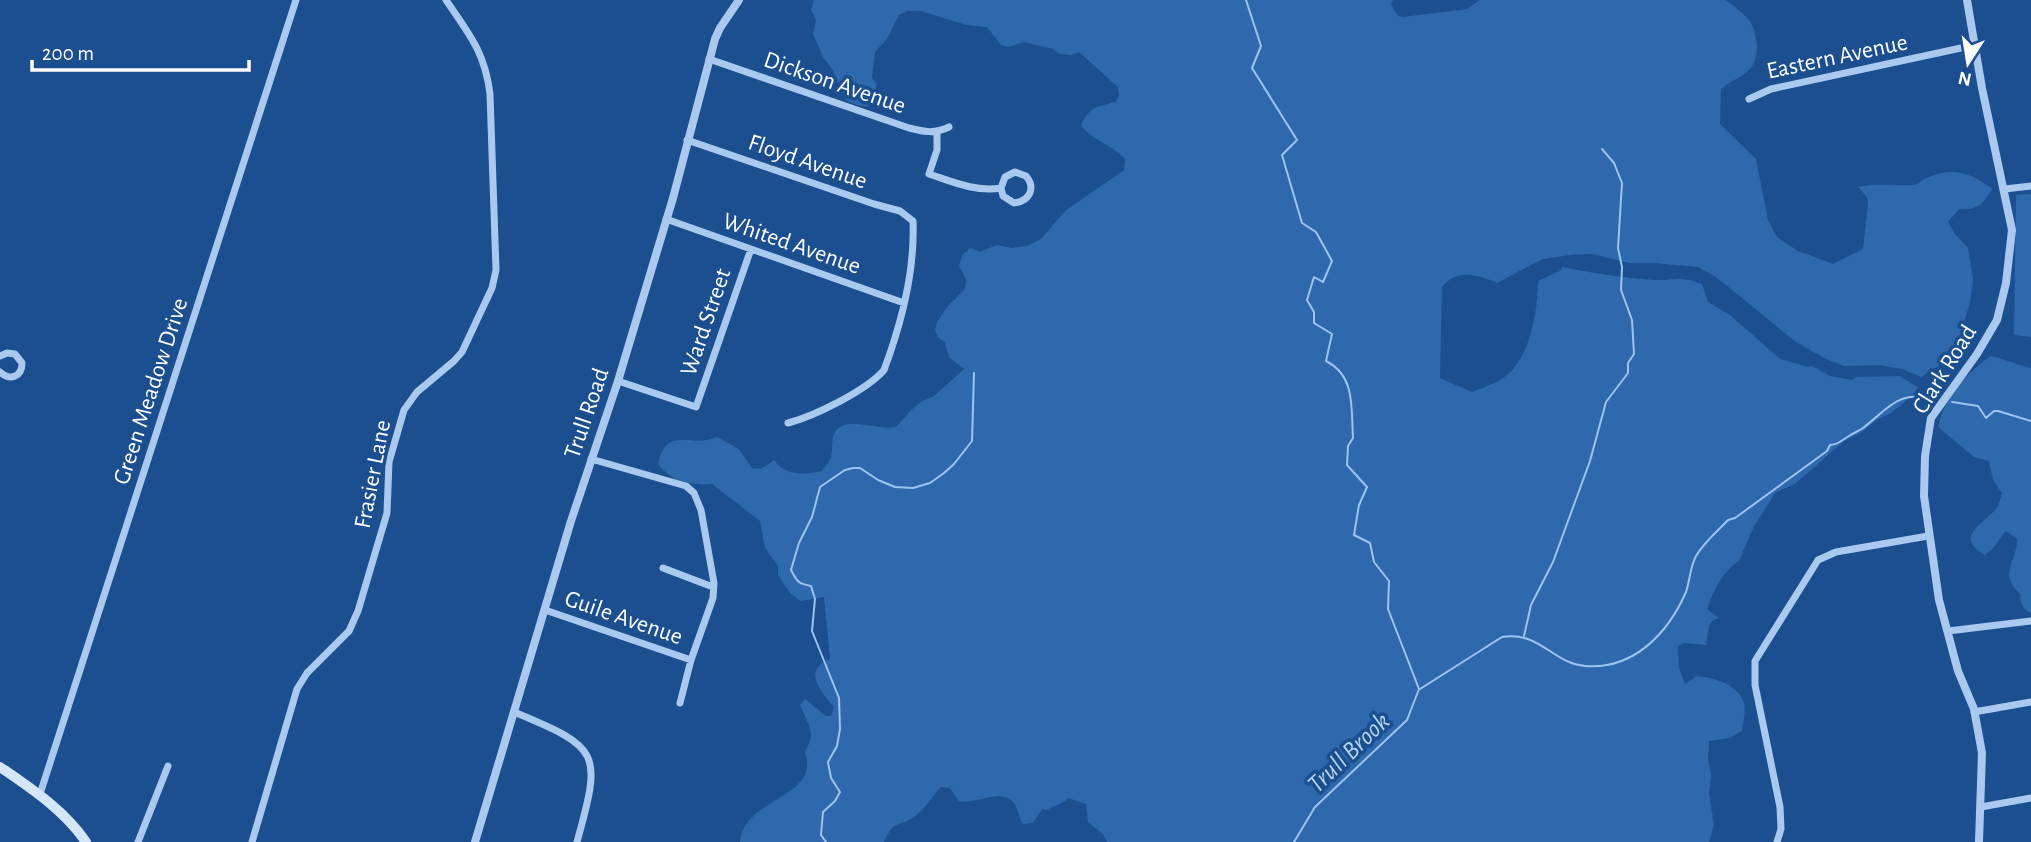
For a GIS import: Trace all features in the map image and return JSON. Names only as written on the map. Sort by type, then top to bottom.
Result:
[{"type":"main road","points":[[0,767],[40,794],[73,823],[86,842]]},
{"type":"street","name":"Green Meadow Drive","points":[[40,794],[296,0]]},
{"type":"street","name":"Frasier Lane","points":[[252,842],[297,689],[307,673],[349,631],[358,611],[387,513],[388,461],[404,410],[417,393],[462,352],[495,280],[488,72],[479,49],[446,0]]},
{"type":"street","name":"Trull Road","points":[[475,842],[591,459],[618,381],[717,33],[739,0]]},
{"type":"street","name":"Clark Road","points":[[1967,0],[1984,100],[2012,230],[2006,283],[1997,320],[1977,355],[1931,418],[1925,456],[1924,496],[1939,600],[1958,671],[1974,712],[1982,753],[1979,842]]},
{"type":"street","name":"Eastern Avenue","points":[[1749,99],[1771,89],[1975,45]]},
{"type":"street","name":"Dickson Avenue","points":[[709,60],[909,128],[937,133]]},
{"type":"street","points":[[949,127],[937,133],[937,150],[929,174],[971,188],[1001,188]]},
{"type":"street","name":"Floyd Avenue","points":[[687,140],[900,211],[913,221],[913,259],[904,303]]},
{"type":"street","points":[[1015,172],[1026,176],[1031,185],[1029,196],[1018,203],[1006,199],[1001,188],[1005,177],[1015,172]]},
{"type":"street","points":[[2005,189],[2031,186]]},
{"type":"street","name":"Whited Avenue","points":[[666,219],[904,303]]},
{"type":"street","name":"Ward Street","points":[[618,381],[696,407],[751,248]]},
{"type":"street","points":[[788,424],[876,379],[887,360],[904,303]]},
{"type":"street","points":[[0,356],[15,354],[22,363],[21,371],[15,377],[6,377],[0,372]]},
{"type":"street","points":[[591,459],[689,488],[701,510],[713,587],[705,624],[691,660],[680,703]]},
{"type":"street","points":[[1777,842],[1781,829],[1780,807],[1755,685],[1755,660],[1818,560],[1836,552],[1928,536]]},
{"type":"street","points":[[663,568],[713,587]]},
{"type":"street","name":"Guile Avenue","points":[[545,610],[691,660]]},
{"type":"street","points":[[1948,631],[2031,621]]},
{"type":"street","points":[[1974,712],[2031,702]]},
{"type":"street","points":[[514,712],[565,734],[580,745],[587,755],[592,783],[578,842]]},
{"type":"street","points":[[138,842],[168,766]]},
{"type":"street","points":[[1981,807],[2031,798]]},
{"type":"shaded area","points":[[814,0],[1393,0],[1391,5],[1398,16],[1403,17],[1467,9],[1480,0],[1726,0],[1751,23],[1757,47],[1755,60],[1749,70],[1721,89],[1720,124],[1756,159],[1768,220],[1777,237],[1798,251],[1833,264],[1863,249],[1868,203],[1867,197],[1858,187],[1913,185],[1936,174],[1953,172],[1969,175],[1992,189],[1979,205],[1970,209],[1959,209],[1948,222],[1968,248],[1973,280],[1963,325],[1970,334],[1970,346],[1921,377],[1902,369],[1878,365],[1844,366],[1826,359],[1796,342],[1716,277],[1698,267],[1629,263],[1592,254],[1570,255],[1543,259],[1497,283],[1461,275],[1442,287],[1440,378],[1472,392],[1503,378],[1520,360],[1531,334],[1538,281],[1560,271],[1562,267],[1631,278],[1694,281],[1702,284],[1708,302],[1730,315],[1780,359],[1812,366],[1830,376],[1852,380],[1856,377],[1899,376],[1918,387],[1913,395],[1891,413],[1844,441],[1795,484],[1776,492],[1754,526],[1739,561],[1724,575],[1712,596],[1707,609],[1719,618],[1711,622],[1706,645],[1685,643],[1678,646],[1679,668],[1685,684],[1697,676],[1718,680],[1737,691],[1745,706],[1742,731],[1730,738],[1709,741],[1709,793],[1714,825],[1709,842],[1107,842],[1103,834],[1088,822],[1086,804],[1068,798],[1047,810],[1042,809],[1033,823],[1023,824],[1009,798],[995,796],[959,801],[950,788],[941,787],[918,814],[894,827],[884,842],[740,842],[744,827],[754,816],[802,780],[807,768],[805,752],[811,733],[800,705],[805,699],[826,716],[831,716],[834,707],[819,688],[815,675],[817,669],[830,659],[824,597],[800,601],[790,593],[778,575],[778,566],[765,548],[760,521],[712,484],[689,483],[669,475],[658,464],[662,452],[674,441],[698,441],[717,437],[739,449],[752,468],[764,467],[774,460],[789,472],[808,473],[822,471],[827,464],[831,457],[833,437],[838,428],[853,424],[896,427],[911,410],[922,401],[933,397],[964,369],[949,357],[945,343],[935,330],[947,307],[965,289],[966,279],[959,266],[963,254],[971,248],[980,252],[997,245],[1012,248],[1027,246],[1041,239],[1065,211],[1124,170],[1125,159],[1090,135],[1081,125],[1091,111],[1116,102],[1119,95],[1118,87],[1079,52],[1071,55],[1060,54],[1053,49],[1024,42],[1008,47],[1001,45],[987,27],[966,25],[921,11],[907,11],[899,15],[887,39],[875,52],[872,78],[877,84],[874,94],[876,104],[861,106],[846,100],[813,34],[816,20],[811,10]]},
{"type":"shaded area","points":[[2031,194],[2031,337],[2014,335],[2016,195]]},
{"type":"shaded area","points":[[1991,356],[2031,368],[2031,613],[2022,606],[2020,594],[2010,580],[2017,539],[2006,531],[1985,555],[1971,542],[1971,536],[1978,525],[1996,509],[2002,493],[1993,480],[1989,461],[1974,457],[1938,427],[1951,396],[1973,370]]},
{"type":"waterway","name":"Trull Brook","points":[[1246,0],[1261,46],[1252,68],[1297,140],[1282,155],[1302,223],[1316,232],[1332,261],[1323,282],[1314,277],[1307,300],[1314,312],[1314,323],[1332,334],[1326,361],[1343,375],[1350,394],[1353,438],[1348,446],[1347,465],[1367,487],[1359,505],[1354,535],[1370,543],[1374,562],[1389,581],[1388,609],[1419,689],[1407,720],[1315,807],[1294,842]]},
{"type":"waterway","points":[[1524,636],[1531,605],[1553,562],[1590,461],[1606,402],[1628,373],[1628,363],[1634,354],[1632,320],[1621,290],[1622,267],[1618,248],[1622,183],[1614,163],[1602,149]]},
{"type":"waterway","points":[[826,842],[821,835],[823,812],[840,792],[831,778],[828,762],[837,746],[840,729],[839,698],[812,631],[815,599],[811,586],[799,582],[791,570],[799,543],[812,517],[820,487],[845,470],[860,468],[895,487],[913,488],[930,483],[954,464],[972,441],[974,373]]},
{"type":"waterway","points":[[1420,689],[1502,637],[1526,639],[1563,659],[1585,666],[1603,666],[1634,655],[1647,646],[1670,621],[1686,592],[1696,556],[1728,520],[1735,518],[1827,451],[1830,445],[1861,429],[1894,403],[1911,397],[1933,398]]},
{"type":"waterway","points":[[1952,402],[1978,406],[1986,418],[1998,411],[2031,421]]}]
